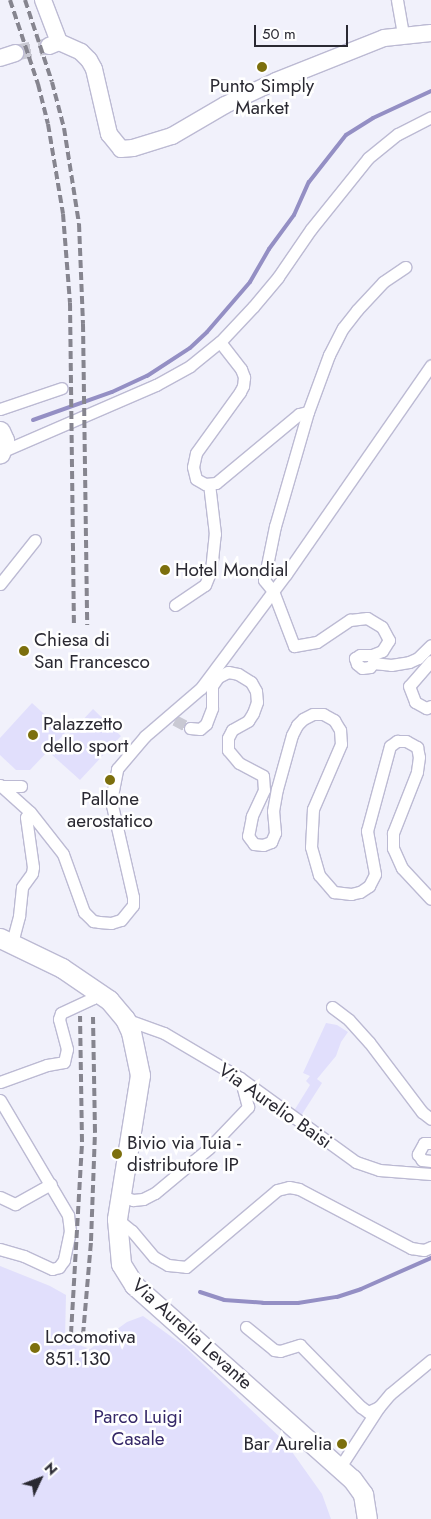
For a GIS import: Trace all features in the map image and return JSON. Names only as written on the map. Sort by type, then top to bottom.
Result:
[{"type":"main road","points":[[0,431],[4,440],[1,452]]},
{"type":"main road","name":"Via Aurelia Levante","points":[[5,941],[62,968],[109,1000],[125,1019],[131,1032],[140,1076],[119,1195],[117,1219],[121,1264],[134,1285],[340,1467],[363,1494],[368,1519]]},
{"type":"street","points":[[43,0],[54,44],[81,52],[94,69],[109,134],[115,144],[121,148],[134,148],[172,136],[225,105],[276,81],[384,38],[431,33]]},
{"type":"street","points":[[397,0],[404,35]]},
{"type":"street","points":[[1,452],[156,385],[190,366],[220,342],[278,277],[311,229],[368,158],[398,134],[431,117]]},
{"type":"street","points":[[405,267],[383,282],[357,310],[344,328],[330,355],[308,412],[285,490],[264,580],[273,591],[294,646],[317,642],[350,620],[367,618],[382,627],[389,640],[382,651],[372,655],[360,655],[355,658],[357,664],[362,668],[370,667],[374,662],[391,665],[409,662],[418,658],[431,645]]},
{"type":"street","points":[[220,342],[241,369],[244,377],[240,392],[196,453],[193,467],[196,479],[209,484],[225,477],[299,414],[308,412]]},
{"type":"street","points":[[0,785],[30,812],[63,854],[84,912],[93,921],[111,923],[121,920],[133,905],[133,897],[111,801],[112,786],[117,769],[124,759],[172,717],[201,688],[273,591],[431,365]]},
{"type":"street","points":[[0,409],[62,388]]},
{"type":"street","points":[[175,605],[205,585],[211,570],[215,534],[209,484]]},
{"type":"street","points":[[0,584],[36,540]]},
{"type":"street","points":[[431,661],[410,686],[415,702],[426,708],[431,706]]},
{"type":"street","points":[[190,728],[200,729],[206,724],[212,708],[212,686],[218,677],[228,672],[238,674],[251,682],[256,691],[257,702],[248,721],[232,730],[228,738],[228,750],[240,763],[263,776],[264,790],[252,816],[248,836],[254,844],[264,845],[271,842],[274,833],[273,811],[277,789],[292,735],[297,725],[303,718],[313,714],[323,714],[334,720],[340,730],[341,744],[313,809],[311,847],[319,875],[334,892],[351,894],[360,892],[368,886],[375,874],[367,831],[390,746],[397,741],[406,741],[417,747],[419,757],[417,772],[393,833],[393,848],[402,868],[431,899]]},
{"type":"street","points":[[0,785],[21,786]]},
{"type":"street","points":[[5,941],[14,935],[19,916],[22,887],[32,873],[33,867],[26,817],[30,812]]},
{"type":"street","points":[[0,1082],[47,1065],[64,1062],[67,1049],[59,1019],[61,1013],[93,998],[98,993]]},
{"type":"street","points":[[332,1007],[349,1020],[369,1042],[422,1112],[431,1119]]},
{"type":"street","name":"Via Aurelio Baisi","points":[[125,1019],[164,1033],[240,1078],[356,1162],[379,1170],[431,1174]]},
{"type":"street","points":[[119,1195],[133,1200],[143,1199],[156,1193],[209,1148],[248,1106],[240,1078]]},
{"type":"street","points":[[0,1100],[68,1215],[70,1231],[64,1260],[59,1267],[52,1269],[24,1256],[0,1249]]},
{"type":"street","points":[[431,1143],[424,1143],[418,1154],[422,1160],[431,1161]]},
{"type":"street","points":[[0,1198],[15,1204],[51,1184]]},
{"type":"street","points":[[117,1219],[132,1231],[154,1257],[168,1265],[186,1267],[277,1190],[289,1187],[299,1189],[411,1248],[424,1250],[431,1247]]},
{"type":"street","points":[[246,1327],[274,1350],[280,1351],[300,1345],[361,1408],[368,1412],[379,1407]]},
{"type":"street","points":[[340,1467],[379,1407],[390,1394],[431,1360]]},
{"type":"green space","name":"Palazzetto dello sport","points":[[32,703],[65,733],[30,770],[16,770],[0,755],[0,738]]},
{"type":"green space","points":[[93,709],[121,736],[80,780],[51,754]]},
{"type":"green space","points":[[326,1023],[337,1025],[348,1032],[341,1042],[336,1056],[317,1079],[322,1083],[299,1119],[292,1114],[310,1085],[306,1081],[310,1076],[303,1073]]},
{"type":"green space","name":"Parco Luigi Casale","points":[[0,1266],[50,1286],[66,1295],[65,1340],[90,1349],[127,1322],[143,1316],[184,1346],[285,1442],[322,1494],[331,1519],[0,1519]]},
{"type":"waterway","points":[[33,420],[112,392],[147,376],[190,348],[207,332],[250,282],[269,249],[294,215],[309,182],[346,135],[373,118],[431,91]]},
{"type":"waterway","points":[[200,1292],[224,1300],[298,1303],[337,1297],[361,1289],[431,1258]]},
{"type":"tunnel","points":[[15,53],[49,46]]},
{"type":"tunnel","points":[[175,720],[190,728]]},
{"type":"railway","points":[[10,0],[38,84],[48,124],[63,214],[70,303],[74,625]]},
{"type":"railway","points":[[25,0],[52,82],[64,128],[79,224],[83,324],[87,625]]},
{"type":"railway","points":[[71,1334],[82,1142],[80,1016]]},
{"type":"railway","points":[[83,1335],[91,1241],[95,1132],[93,1017]]},
{"type":"place","name":"Punto Simply Market","points":[[262,67]]},
{"type":"place","name":"Hotel Mondial","points":[[165,570]]},
{"type":"place","name":"Chiesa di San Francesco","points":[[24,651]]},
{"type":"place","name":"Palazzetto dello sport","points":[[33,735]]},
{"type":"place","name":"Pallone aerostatico","points":[[110,780]]},
{"type":"place","name":"Bivio via Tuia - distributore IP","points":[[117,1154]]},
{"type":"place","name":"Locomotiva 851.130","points":[[35,1348]]},
{"type":"place","name":"Bar Aurelia","points":[[342,1444]]}]
